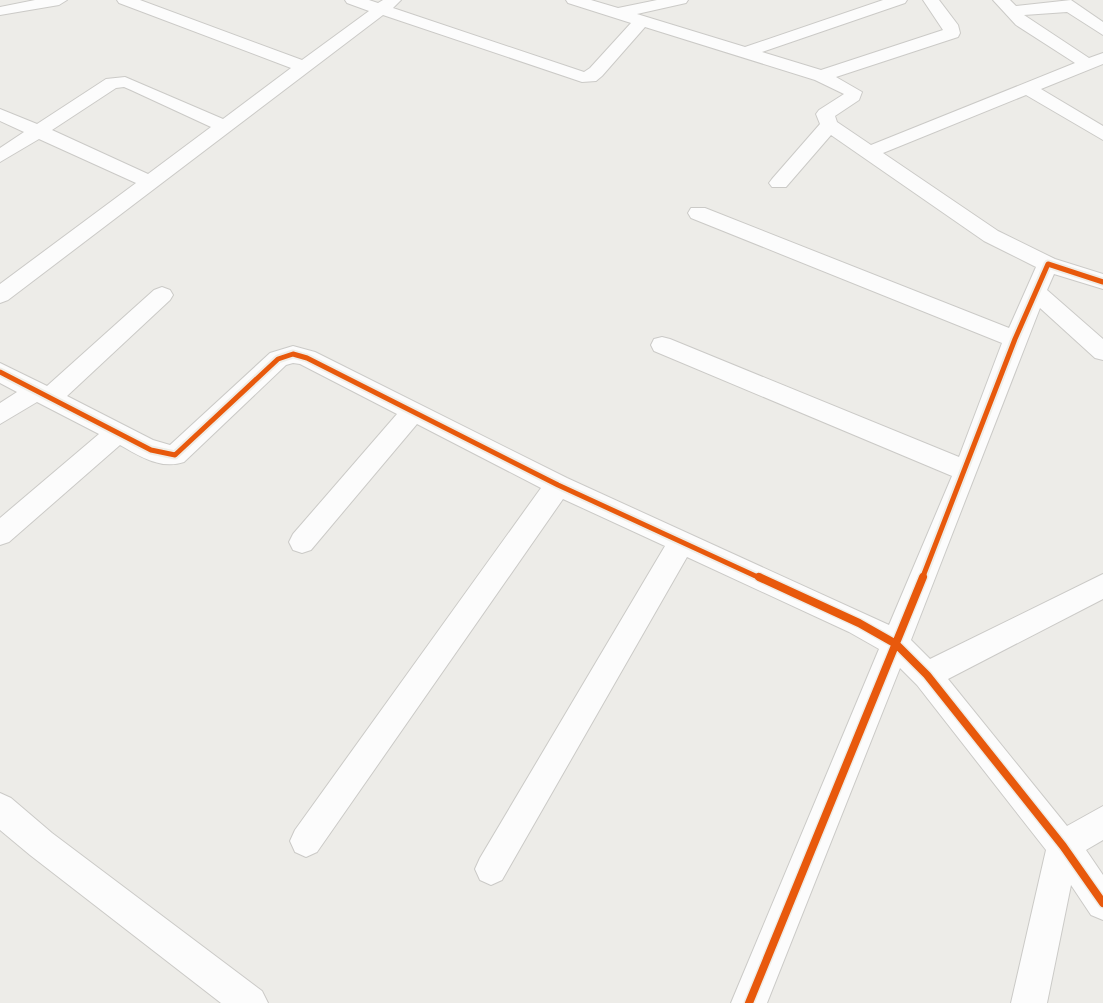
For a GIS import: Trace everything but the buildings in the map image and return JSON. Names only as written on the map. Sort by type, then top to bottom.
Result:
[{"type":"street","points":[[4,11],[58,0]]},
{"type":"street","points":[[124,0],[304,68]]},
{"type":"street","points":[[353,0],[387,4],[582,77],[590,77],[596,72],[642,21]]},
{"type":"street","points":[[574,0],[822,76],[853,92],[853,96],[825,114],[825,119],[830,125],[867,153],[991,236],[1048,264],[1103,282]]},
{"type":"street","points":[[619,14],[680,0]]},
{"type":"street","points":[[744,53],[899,0]]},
{"type":"street","points":[[822,76],[952,33],[950,25],[931,0]]},
{"type":"street","points":[[1006,5],[1064,3],[1103,30]]},
{"type":"street","points":[[0,295],[387,4]]},
{"type":"street","points":[[1006,5],[1022,22],[1096,62]]},
{"type":"street","points":[[1085,18],[1103,18]]},
{"type":"street","points":[[867,153],[1096,62]]},
{"type":"street","points":[[0,156],[104,86],[118,82],[137,86],[226,127]]},
{"type":"street","points":[[1028,89],[1103,134]]},
{"type":"street","points":[[0,114],[150,182]]},
{"type":"street","points":[[780,183],[830,125]]},
{"type":"street","points":[[698,213],[1015,339]]},
{"type":"street","points":[[749,1003],[966,471],[1015,339],[1048,264]]},
{"type":"street","points":[[1037,292],[1103,352]]},
{"type":"street","points":[[0,416],[41,395],[162,295]]},
{"type":"street","points":[[662,345],[966,471]]},
{"type":"street","points":[[0,372],[41,395],[118,432],[152,452],[175,455],[278,359],[293,354],[307,358],[558,485],[859,623],[896,644],[927,675],[1063,846],[1103,903]]},
{"type":"street","points":[[302,542],[414,411]]},
{"type":"street","points":[[0,534],[118,432]]},
{"type":"street","points":[[306,841],[558,485]]},
{"type":"street","points":[[491,869],[682,542]]},
{"type":"street","points":[[927,675],[1103,586]]},
{"type":"street","points":[[0,809],[41,844],[250,1003]]},
{"type":"street","points":[[1029,1003],[1063,846],[1103,822]]},
{"type":"cycle path","points":[[749,1003],[966,471],[1015,339],[1048,264],[1103,282]]},
{"type":"cycle path","points":[[0,372],[151,450],[166,455],[175,455],[278,359],[293,354],[307,358],[558,485],[859,623],[896,644],[927,675],[1063,846],[1103,903]]}]
